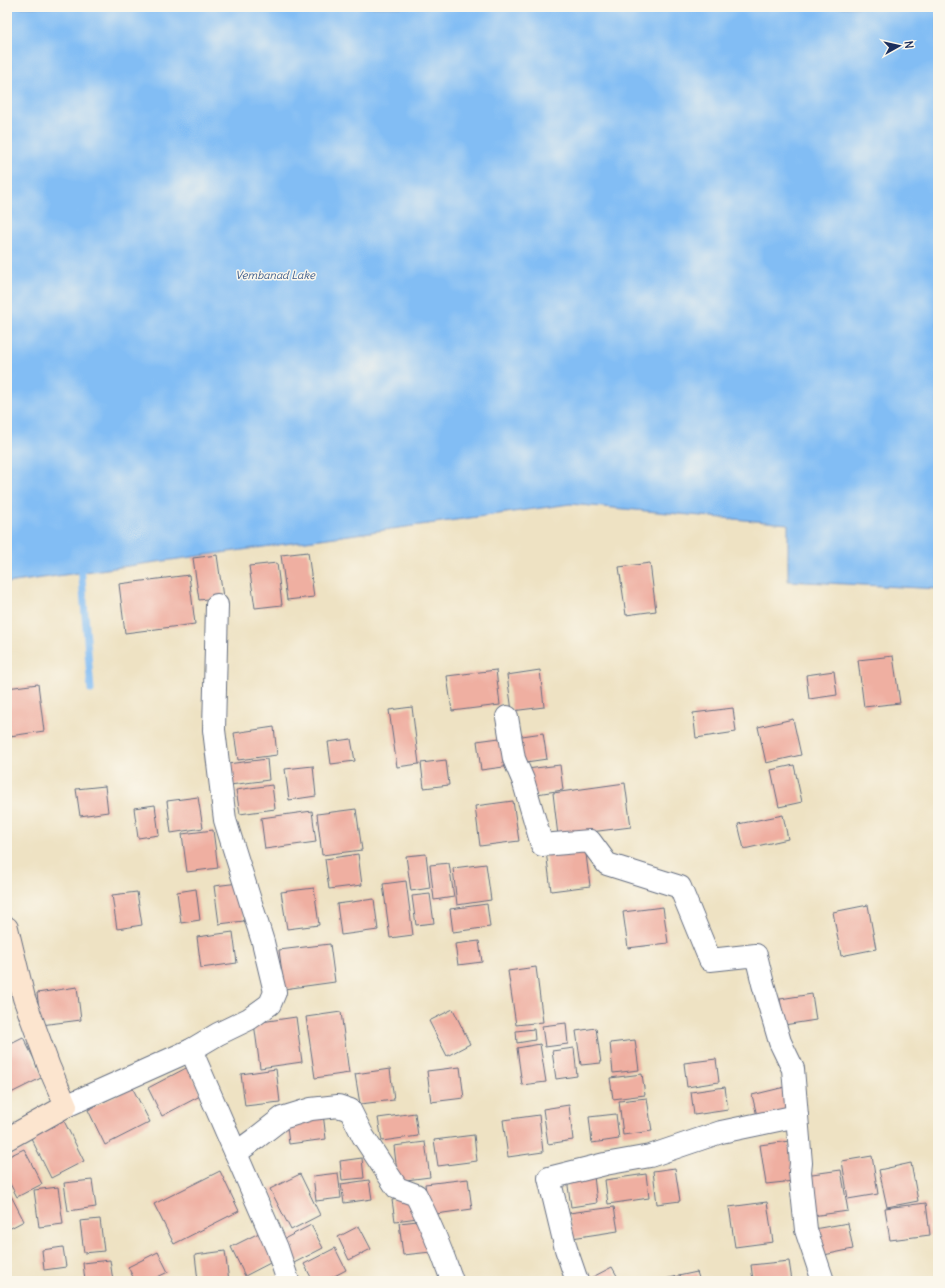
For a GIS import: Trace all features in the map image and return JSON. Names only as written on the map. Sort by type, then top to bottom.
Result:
[{"type":"main road","points":[[7,928],[24,998],[49,1067],[66,1106],[7,1139]]},
{"type":"street","points":[[66,1106],[191,1050],[218,1034],[249,1019],[270,1004],[275,992],[263,942],[225,820],[214,730],[217,605]]},
{"type":"street","points":[[507,717],[514,759],[523,780],[542,845],[590,841],[606,864],[680,887],[710,960],[756,955],[780,1042],[793,1069],[801,1164],[800,1172],[806,1230],[823,1281]]},
{"type":"street","points":[[191,1050],[277,1248],[288,1281]]},
{"type":"street","points":[[236,1152],[282,1118],[311,1109],[338,1106],[350,1110],[363,1136],[397,1188],[416,1195],[445,1259],[452,1281]]},
{"type":"street","points":[[577,1281],[566,1249],[549,1178],[605,1164],[650,1156],[721,1132],[797,1116]]},
{"type":"water","name":"Vembanad Lake","points":[[7,7],[938,7],[938,589],[788,581],[788,524],[570,504],[7,583]]},
{"type":"building","points":[[308,552],[314,597],[287,600],[281,555]]},
{"type":"building","points":[[217,555],[223,597],[199,600],[193,558]]},
{"type":"building","points":[[277,563],[282,605],[255,608],[249,566]]},
{"type":"building","points":[[650,563],[656,611],[626,615],[619,567]]},
{"type":"building","points":[[189,575],[195,624],[125,633],[119,584]]},
{"type":"building","points":[[893,656],[900,703],[864,707],[858,660]]},
{"type":"building","points":[[496,670],[500,705],[452,711],[447,676]]},
{"type":"building","points":[[540,670],[544,707],[512,711],[507,675]]},
{"type":"building","points":[[834,671],[837,695],[809,699],[806,675]]},
{"type":"building","points":[[38,684],[44,731],[10,736],[7,714],[7,688]]},
{"type":"building","points":[[412,707],[419,764],[397,767],[389,710]]},
{"type":"building","points":[[733,708],[736,732],[696,738],[693,713]]},
{"type":"building","points":[[793,719],[801,755],[766,763],[758,727]]},
{"type":"building","points":[[274,727],[277,755],[238,760],[234,733]]},
{"type":"building","points":[[543,733],[547,759],[519,763],[515,737]]},
{"type":"building","points":[[507,737],[511,766],[481,770],[477,741]]},
{"type":"building","points":[[351,739],[355,761],[331,764],[328,742]]},
{"type":"building","points":[[267,759],[269,780],[230,785],[227,764]]},
{"type":"building","points":[[446,760],[449,785],[424,788],[421,763]]},
{"type":"building","points":[[560,765],[563,790],[530,795],[527,769]]},
{"type":"building","points":[[794,765],[802,802],[779,807],[771,770]]},
{"type":"building","points":[[313,766],[316,796],[289,800],[285,769]]},
{"type":"building","points":[[625,783],[631,827],[558,836],[553,793]]},
{"type":"building","points":[[272,785],[275,809],[240,814],[236,790]]},
{"type":"building","points":[[105,786],[108,812],[80,816],[76,789]]},
{"type":"building","points":[[198,797],[203,828],[171,833],[167,801]]},
{"type":"building","points":[[513,801],[519,841],[480,846],[475,806]]},
{"type":"building","points":[[155,805],[159,835],[138,838],[134,808]]},
{"type":"building","points":[[356,809],[362,850],[322,855],[317,814]]},
{"type":"building","points":[[312,811],[316,842],[265,849],[261,818]]},
{"type":"building","points":[[783,815],[788,839],[744,849],[738,824]]},
{"type":"building","points":[[213,830],[218,868],[187,872],[182,834]]},
{"type":"building","points":[[585,846],[590,886],[551,891],[546,851]]},
{"type":"building","points":[[358,854],[362,885],[329,889],[325,859]]},
{"type":"building","points":[[426,854],[430,888],[411,891],[406,856]]},
{"type":"building","points":[[449,863],[454,897],[434,900],[430,865]]},
{"type":"building","points":[[486,864],[491,900],[457,905],[453,868]]},
{"type":"building","points":[[406,881],[413,935],[390,938],[383,884]]},
{"type":"building","points":[[239,883],[244,921],[219,924],[214,886]]},
{"type":"building","points":[[314,888],[319,925],[287,929],[281,892]]},
{"type":"building","points":[[196,889],[200,920],[181,923],[177,892]]},
{"type":"building","points":[[137,892],[142,925],[117,929],[112,895]]},
{"type":"building","points":[[430,894],[434,923],[416,925],[412,896]]},
{"type":"building","points":[[374,899],[378,930],[341,935],[337,904]]},
{"type":"building","points":[[487,904],[490,927],[453,932],[450,909]]},
{"type":"building","points":[[868,905],[876,949],[841,956],[833,912]]},
{"type":"building","points":[[663,907],[668,943],[628,948],[623,912]]},
{"type":"building","points":[[233,932],[237,963],[201,968],[197,937]]},
{"type":"building","points":[[479,941],[482,962],[458,965],[455,944]]},
{"type":"building","points":[[330,944],[335,982],[284,989],[279,950]]},
{"type":"building","points":[[536,967],[543,1022],[516,1025],[508,971]]},
{"type":"building","points":[[77,987],[81,1020],[41,1025],[37,993]]},
{"type":"building","points":[[812,994],[816,1020],[784,1025],[780,999]]},
{"type":"building","points":[[453,1009],[470,1044],[447,1056],[429,1021]]},
{"type":"building","points":[[341,1012],[349,1073],[315,1078],[306,1017]]},
{"type":"building","points":[[296,1017],[302,1062],[260,1068],[254,1023]]},
{"type":"building","points":[[566,1023],[568,1044],[545,1047],[542,1026]]},
{"type":"building","points":[[596,1028],[601,1063],[581,1065],[576,1031]]},
{"type":"building","points":[[534,1029],[535,1040],[517,1043],[516,1031]]},
{"type":"building","points":[[23,1037],[43,1077],[7,1095],[7,1045]]},
{"type":"building","points":[[635,1040],[639,1070],[613,1073],[610,1043]]},
{"type":"building","points":[[540,1044],[546,1082],[522,1085],[517,1048]]},
{"type":"building","points":[[574,1048],[577,1076],[556,1079],[552,1051]]},
{"type":"building","points":[[716,1059],[719,1082],[687,1087],[684,1063]]},
{"type":"building","points":[[188,1067],[202,1095],[162,1116],[148,1088]]},
{"type":"building","points":[[460,1067],[464,1098],[431,1102],[427,1071]]},
{"type":"building","points":[[276,1069],[280,1102],[245,1106],[241,1074]]},
{"type":"building","points":[[390,1069],[394,1100],[360,1104],[355,1074]]},
{"type":"building","points":[[642,1074],[645,1095],[613,1099],[610,1078]]},
{"type":"building","points":[[132,1087],[150,1122],[105,1145],[88,1110]]},
{"type":"building","points":[[725,1087],[728,1110],[694,1115],[691,1092]]},
{"type":"building","points":[[785,1087],[792,1111],[758,1120],[752,1095]]},
{"type":"building","points":[[647,1098],[652,1131],[623,1135],[619,1101]]},
{"type":"building","points":[[569,1105],[573,1140],[548,1144],[543,1109]]},
{"type":"building","points":[[323,1113],[326,1139],[289,1144],[286,1118]]},
{"type":"building","points":[[415,1113],[418,1136],[382,1141],[378,1118]]},
{"type":"building","points":[[616,1114],[619,1139],[592,1143],[589,1117]]},
{"type":"building","points":[[61,1115],[84,1161],[51,1178],[28,1132]]},
{"type":"building","points":[[539,1115],[543,1152],[508,1157],[503,1120]]},
{"type":"building","points":[[474,1135],[477,1161],[438,1166],[434,1140]]},
{"type":"building","points":[[789,1141],[794,1181],[766,1184],[760,1145]]},
{"type":"building","points":[[425,1142],[430,1177],[398,1181],[394,1146]]},
{"type":"building","points":[[24,1149],[42,1184],[17,1197],[7,1178],[7,1157]]},
{"type":"building","points":[[872,1156],[878,1194],[848,1199],[842,1161]]},
{"type":"building","points":[[362,1158],[364,1178],[342,1180],[340,1161]]},
{"type":"building","points":[[911,1163],[918,1201],[887,1207],[879,1170]]},
{"type":"building","points":[[675,1168],[680,1201],[657,1204],[653,1171]]},
{"type":"building","points":[[841,1170],[848,1211],[812,1216],[805,1175]]},
{"type":"building","points":[[220,1171],[239,1211],[174,1244],[154,1204]]},
{"type":"building","points":[[338,1173],[341,1198],[316,1201],[313,1176]]},
{"type":"building","points":[[300,1174],[320,1215],[291,1230],[270,1189]]},
{"type":"building","points":[[646,1174],[649,1198],[608,1204],[605,1180]]},
{"type":"building","points":[[594,1176],[597,1203],[571,1207],[567,1179]]},
{"type":"building","points":[[468,1179],[472,1209],[429,1215],[425,1184]]},
{"type":"building","points":[[92,1180],[96,1207],[68,1211],[64,1183]]},
{"type":"building","points":[[369,1180],[372,1199],[344,1203],[341,1184]]},
{"type":"building","points":[[58,1187],[63,1224],[39,1227],[34,1190]]},
{"type":"building","points":[[7,1188],[24,1221],[7,1230]]},
{"type":"building","points":[[415,1197],[418,1218],[395,1221],[392,1200]]},
{"type":"building","points":[[938,1198],[938,1220],[937,1221],[934,1199]]},
{"type":"building","points":[[767,1202],[773,1242],[735,1247],[729,1207]]},
{"type":"building","points":[[926,1203],[930,1235],[890,1240],[885,1208]]},
{"type":"building","points":[[614,1207],[618,1231],[572,1238],[569,1213]]},
{"type":"building","points":[[100,1219],[104,1251],[84,1253],[80,1221]]},
{"type":"building","points":[[427,1220],[431,1252],[403,1255],[399,1223]]},
{"type":"building","points":[[848,1223],[853,1249],[819,1256],[814,1229]]},
{"type":"building","points":[[311,1225],[323,1248],[292,1264],[280,1241]]},
{"type":"building","points":[[359,1226],[371,1249],[349,1260],[338,1237]]},
{"type":"building","points":[[261,1232],[276,1260],[245,1276],[231,1247]]},
{"type":"building","points":[[63,1247],[66,1267],[44,1270],[42,1250]]},
{"type":"building","points":[[335,1248],[346,1270],[325,1281],[313,1281],[304,1264]]},
{"type":"building","points":[[225,1251],[229,1281],[198,1281],[195,1255]]},
{"type":"building","points":[[158,1252],[168,1272],[149,1281],[135,1281],[128,1267]]},
{"type":"building","points":[[110,1260],[113,1281],[85,1281],[83,1263]]},
{"type":"building","points":[[789,1261],[792,1281],[753,1281],[751,1265]]},
{"type":"building","points":[[612,1267],[620,1281],[585,1281]]},
{"type":"building","points":[[697,1272],[700,1281],[660,1281],[660,1280]]},
{"type":"waterway","points":[[81,565],[91,690]]}]
